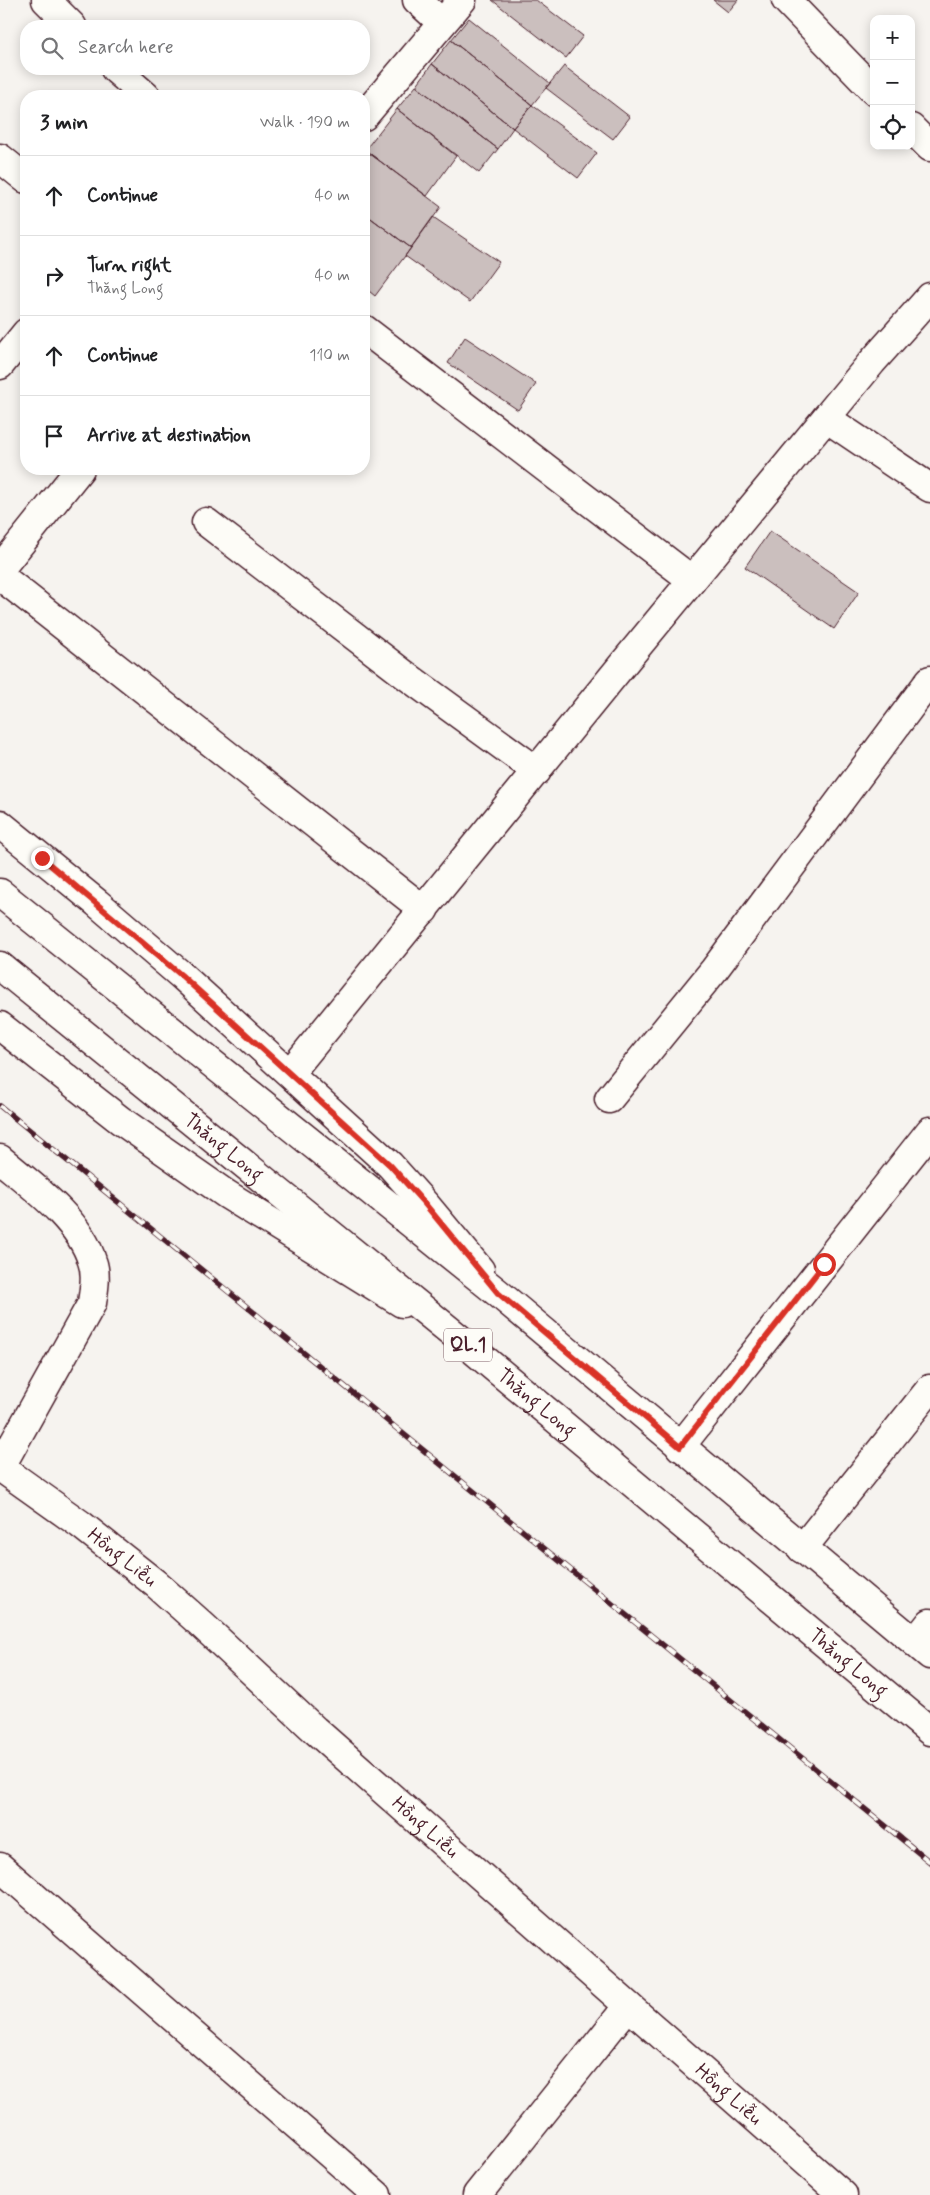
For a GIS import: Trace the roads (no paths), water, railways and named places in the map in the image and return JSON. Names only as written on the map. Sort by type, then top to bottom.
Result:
[{"type":"street","points":[[46,0],[66,20]]},
{"type":"street","points":[[417,0],[442,24]]},
{"type":"street","points":[[370,109],[462,0]]},
{"type":"street","points":[[786,0],[870,86]]},
{"type":"street","points":[[122,75],[139,90]]},
{"type":"street","points":[[915,132],[930,147]]},
{"type":"street","points":[[0,158],[20,174]]},
{"type":"street","points":[[290,1073],[692,580],[826,418],[930,297]]},
{"type":"street","points":[[370,335],[692,580]]},
{"type":"street","points":[[0,365],[20,340]]},
{"type":"street","points":[[826,418],[930,488]]},
{"type":"street","points":[[0,569],[75,475]]},
{"type":"street","points":[[206,522],[404,674],[537,771]]},
{"type":"street","points":[[0,576],[424,910]]},
{"type":"street","points":[[608,1099],[714,970],[930,680]]},
{"type":"street","points":[[0,824],[146,945],[390,1165],[425,1204],[498,1293]]},
{"type":"street","points":[[0,893],[498,1293],[802,1548],[925,1640]]},
{"type":"street","name":"Thăng Long","points":[[0,966],[460,1339],[930,1731]]},
{"type":"street","points":[[0,1026],[105,1109],[226,1194],[460,1339]]},
{"type":"street","points":[[680,1447],[930,1131]]},
{"type":"street","points":[[0,1159],[38,1191],[77,1230],[93,1262],[95,1282],[92,1303],[0,1467]]},
{"type":"street","points":[[802,1548],[930,1389]]},
{"type":"street","name":"Hồng Liễu","points":[[0,1467],[80,1524],[163,1591],[315,1730],[843,2195]]},
{"type":"street","points":[[0,1867],[377,2195]]},
{"type":"street","points":[[476,2195],[628,2006]]},
{"type":"railway","points":[[0,1106],[930,1862]]}]
